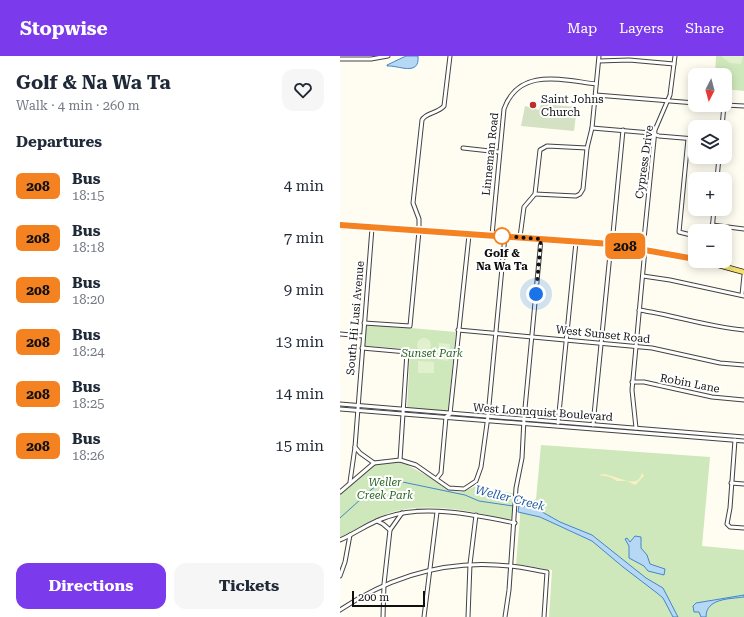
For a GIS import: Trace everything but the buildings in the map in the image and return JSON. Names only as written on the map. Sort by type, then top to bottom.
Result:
[{"type":"main road","points":[[341,225],[611,244],[688,258]]},
{"type":"main road","points":[[729,268],[744,272]]},
{"type":"street","points":[[340,59],[388,56]]},
{"type":"street","points":[[364,322],[410,326],[419,219],[413,203],[422,120],[426,115],[439,112],[444,106],[450,56]]},
{"type":"street","points":[[535,194],[569,196],[580,194],[583,189],[587,148],[592,128],[596,95],[599,56]]},
{"type":"street","points":[[641,61],[642,56]]},
{"type":"street","name":"Cypress Drive","points":[[636,432],[632,382],[655,135],[657,125],[670,95],[674,56]]},
{"type":"street","points":[[599,61],[641,61],[674,64]]},
{"type":"street","name":"Linneman Road","points":[[492,235],[504,109],[511,94],[528,82],[540,79],[596,84]]},
{"type":"street","points":[[596,95],[688,102]]},
{"type":"street","points":[[732,105],[744,106]]},
{"type":"street","points":[[592,128],[623,130],[688,139],[679,232],[688,234]]},
{"type":"street","points":[[593,429],[623,130]]},
{"type":"street","points":[[520,238],[524,207],[535,194],[539,154],[543,147],[587,148]]},
{"type":"street","points":[[463,148],[499,152]]},
{"type":"street","name":"South Hi Lusi Avenue","points":[[350,482],[355,447],[357,405],[372,228]]},
{"type":"street","points":[[732,228],[744,229]]},
{"type":"street","points":[[437,478],[441,472],[446,417],[450,414],[469,234]]},
{"type":"street","points":[[340,492],[374,463],[400,460],[416,465],[426,473],[437,478],[444,485],[454,489],[464,490],[473,485],[478,477],[481,467],[488,416],[505,236]]},
{"type":"street","points":[[504,617],[515,523],[516,488],[522,458],[525,424],[524,419],[541,239]]},
{"type":"street","points":[[558,426],[576,242]]},
{"type":"street","points":[[643,276],[743,296],[744,272]]},
{"type":"street","points":[[639,310],[744,330]]},
{"type":"street","name":"West Sunset Road","points":[[458,330],[636,346],[720,363],[744,365]]},
{"type":"street","points":[[340,334],[363,336]]},
{"type":"street","points":[[362,348],[407,352],[400,460]]},
{"type":"street","name":"Robin Lane","points":[[632,382],[644,382],[712,397],[744,400]]},
{"type":"street","name":"West Lonnquist Boulevard","points":[[340,404],[450,414],[636,427],[735,438],[744,441]]},
{"type":"street","name":"West Lonnquist Boulevard","points":[[340,409],[636,432],[735,438],[744,437]]},
{"type":"street","points":[[735,438],[730,483],[728,526],[744,528]]},
{"type":"street","points":[[355,447],[360,453],[374,463]]},
{"type":"street","points":[[730,483],[744,484]]},
{"type":"street","points":[[340,540],[376,521],[402,513],[437,512],[476,515],[515,523]]},
{"type":"street","points":[[424,617],[437,512]]},
{"type":"street","points":[[383,617],[384,584],[390,530],[402,513]]},
{"type":"street","points":[[468,617],[470,564],[476,515]]},
{"type":"street","points":[[376,521],[383,524],[390,530]]},
{"type":"street","points":[[340,576],[345,562],[350,536]]},
{"type":"street","points":[[340,610],[384,584],[429,569],[470,564],[511,566],[546,572],[544,617]]},
{"type":"green space","points":[[716,56],[744,56],[744,91],[732,90],[732,68],[715,68]]},
{"type":"green space","points":[[721,56],[743,56],[741,64],[730,63]]},
{"type":"green space","points":[[541,104],[577,107],[574,131],[521,126],[525,106],[539,110]]},
{"type":"green space","name":"Sunset Park","points":[[366,324],[456,332],[448,412],[407,409],[410,349],[365,346]]},
{"type":"green space","points":[[421,338],[427,338],[431,342],[431,348],[427,352],[421,352],[417,348],[417,342]]},
{"type":"green space","points":[[439,343],[450,344],[448,361],[437,359]]},
{"type":"green space","points":[[418,361],[434,362],[434,373],[418,373]]},
{"type":"green space","points":[[541,445],[710,457],[702,546],[744,550],[744,617],[549,617],[552,570],[516,564],[520,517],[519,499],[533,501],[536,499]]},
{"type":"green space","name":"Weller Creek Park","points":[[402,462],[433,479],[450,491],[462,492],[476,486],[494,491],[513,493],[512,518],[508,520],[444,508],[411,508],[381,516],[340,538],[340,494],[374,465]]},
{"type":"sand","points":[[642,473],[644,476],[635,485],[627,481],[632,481],[637,481]]},
{"type":"sand","points":[[603,474],[626,481],[617,481],[610,477],[599,475]]},
{"type":"water","points":[[406,56],[418,56],[416,66],[407,68],[387,66],[387,65]]},
{"type":"water","points":[[519,505],[537,509],[560,522],[592,535],[646,578],[663,588],[678,617],[673,617],[663,598],[592,541],[540,517],[518,512]]},
{"type":"water","points":[[635,536],[641,537],[641,548],[647,555],[650,564],[665,569],[664,575],[648,571],[644,566],[629,558],[629,546],[625,539],[627,538],[630,542]]},
{"type":"water","points":[[744,595],[744,597],[726,599],[714,603],[707,611],[706,617],[701,617],[699,612],[694,612],[693,606],[696,603]]},
{"type":"waterway","name":"Weller Creek","points":[[340,518],[372,489],[381,483],[393,480],[465,495],[479,501],[513,506]]},
{"type":"bus line","name":"208","points":[[340,225],[611,244],[688,258]]},
{"type":"place","name":"Saint Johns Church","points":[[533,105]]},
{"type":"place","name":"Golf & Na Wa Ta","points":[[502,236]]},
{"type":"route","points":[[502,236],[541,239],[536,294]]}]
